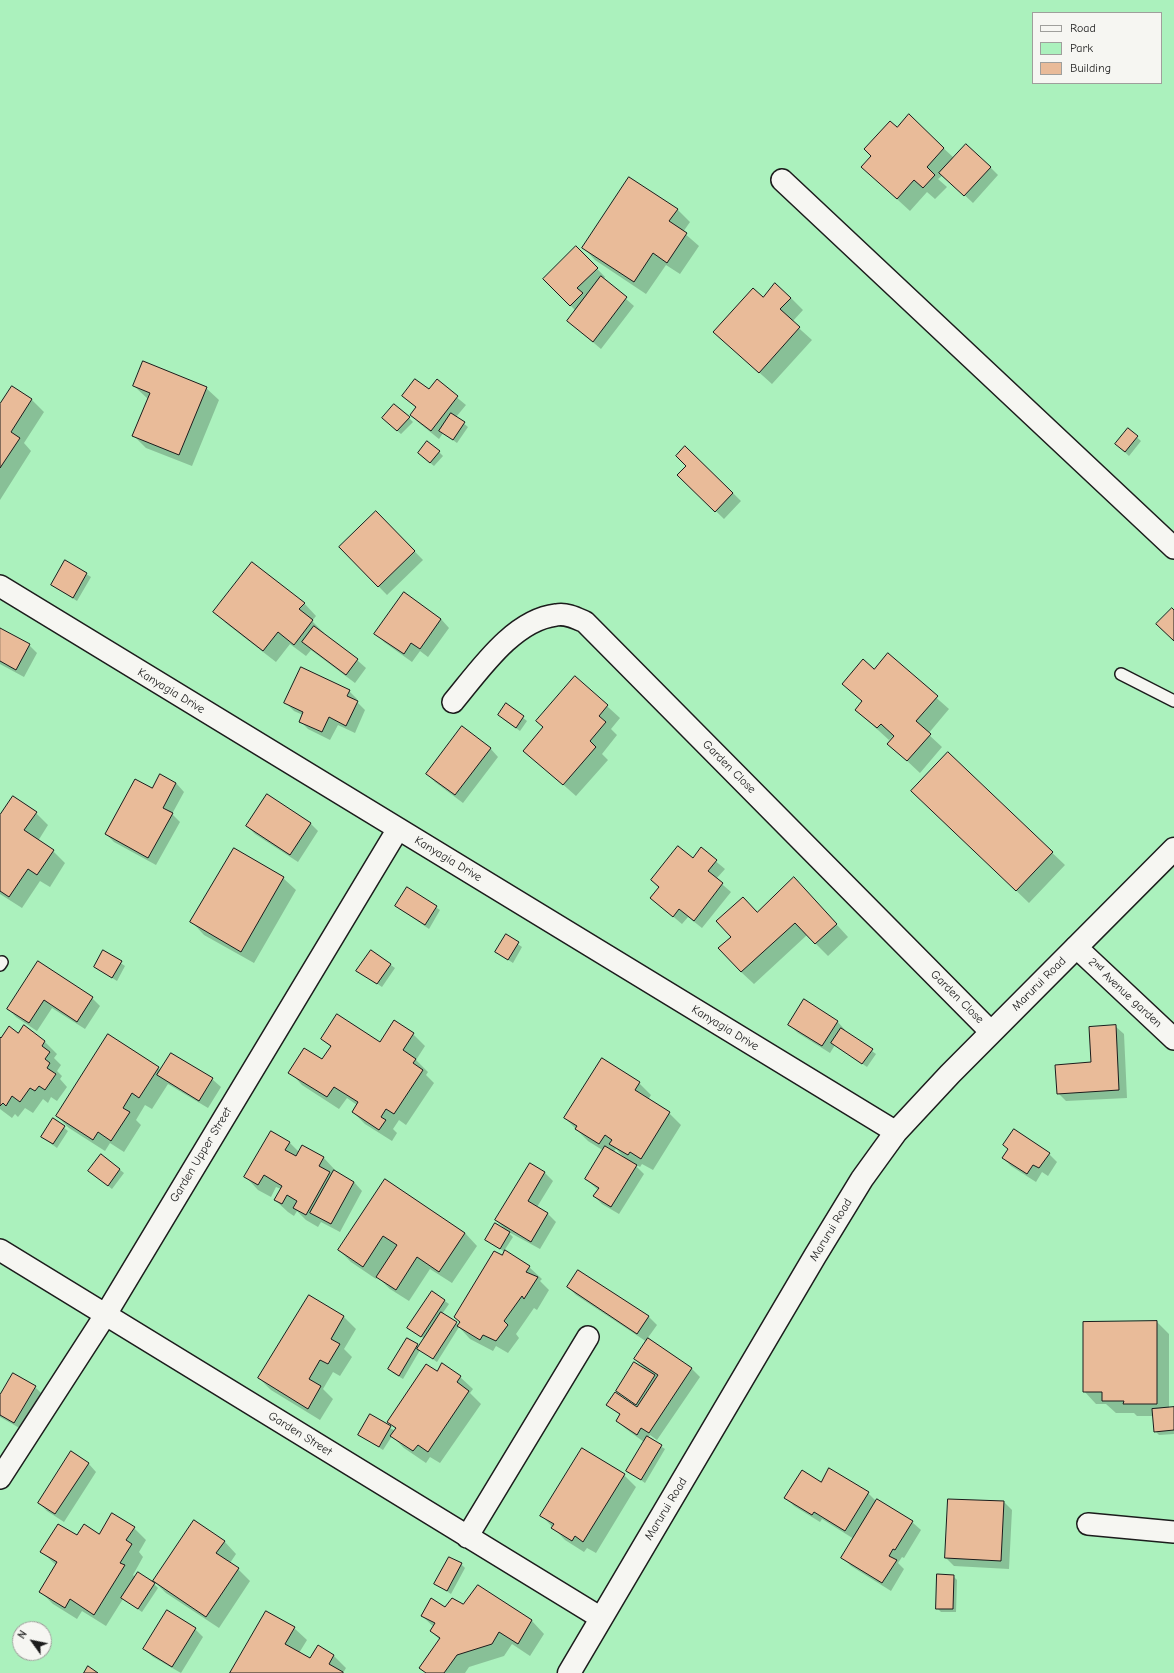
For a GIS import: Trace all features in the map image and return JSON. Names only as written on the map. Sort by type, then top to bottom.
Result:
[{"type":"street","points":[[782,180],[1174,548]]},
{"type":"street","name":"Kanyagia Drive","points":[[0,586],[896,1132]]},
{"type":"street","name":"Garden Close","points":[[453,702],[495,653],[523,627],[557,614],[572,616],[586,622],[991,1032]]},
{"type":"street","name":"Garden Upper Street","points":[[0,1478],[106,1314],[398,829]]},
{"type":"street","name":"Marurui Road","points":[[569,1673],[815,1256],[862,1179],[896,1132],[991,1032],[1174,848]]},
{"type":"street","name":"2ⁿᵈ Avenue garden","points":[[1076,947],[1174,1039]]},
{"type":"street","name":"Garden Street","points":[[0,1250],[601,1618]]},
{"type":"street","points":[[468,1537],[588,1337]]},
{"type":"street","points":[[1088,1524],[1174,1532]]},
{"type":"lane","points":[[1121,674],[1174,701]]},
{"type":"green space","points":[[0,0],[1174,0],[1174,1673],[0,1673]]},
{"type":"building","points":[[909,114],[944,148],[927,167],[935,175],[923,188],[914,180],[897,199],[861,167],[871,156],[864,149],[890,121],[897,127]]},
{"type":"building","points":[[966,144],[991,167],[964,196],[939,173]]},
{"type":"building","points":[[629,177],[678,209],[669,221],[687,233],[667,263],[653,253],[634,282],[582,248]]},
{"type":"building","points":[[576,246],[598,268],[577,288],[583,293],[570,306],[543,279]]},
{"type":"building","points":[[601,276],[627,297],[593,342],[567,321]]},
{"type":"building","points":[[775,283],[791,298],[780,309],[800,327],[759,373],[713,332],[753,288],[763,297]]},
{"type":"building","points":[[143,361],[207,387],[179,455],[132,436],[150,393],[133,386]]},
{"type":"building","points":[[415,379],[429,389],[437,379],[458,396],[431,431],[410,415],[416,407],[402,396]]},
{"type":"building","points":[[12,386],[32,399],[11,432],[20,438],[0,468],[0,404]]},
{"type":"building","points":[[394,404],[410,417],[397,431],[382,418]]},
{"type":"building","points":[[451,413],[465,422],[453,440],[439,431]]},
{"type":"building","points":[[1128,428],[1138,436],[1125,452],[1115,444]]},
{"type":"building","points":[[427,441],[440,451],[430,463],[418,453]]},
{"type":"building","points":[[685,446],[733,493],[715,512],[677,475],[686,466],[676,456]]},
{"type":"building","points":[[376,511],[415,551],[378,587],[339,547]]},
{"type":"building","points":[[65,560],[87,573],[73,598],[51,585]]},
{"type":"building","points":[[252,562],[305,603],[299,609],[313,620],[294,645],[278,632],[263,651],[213,612]]},
{"type":"building","points":[[404,592],[441,619],[420,649],[411,643],[404,654],[374,634]]},
{"type":"building","points":[[1172,608],[1174,610],[1174,641],[1156,624]]},
{"type":"building","points":[[314,626],[358,659],[346,675],[302,642]]},
{"type":"building","points":[[0,628],[30,644],[16,670],[0,661]]},
{"type":"building","points":[[888,653],[938,696],[916,721],[931,734],[907,761],[887,744],[894,736],[881,724],[877,728],[855,710],[862,701],[842,684],[863,659],[874,669]]},
{"type":"building","points":[[301,667],[350,690],[347,696],[358,701],[346,726],[329,717],[322,732],[299,722],[303,712],[284,703]]},
{"type":"building","points":[[575,676],[608,705],[599,716],[606,722],[590,741],[596,747],[563,785],[523,751],[543,727],[536,721]]},
{"type":"building","points":[[506,703],[524,716],[516,728],[498,715]]},
{"type":"building","points":[[462,726],[491,748],[455,795],[426,774]]},
{"type":"building","points":[[948,752],[1053,852],[1016,891],[911,791]]},
{"type":"building","points":[[160,774],[176,783],[163,808],[173,813],[148,858],[105,834],[135,779],[152,788]]},
{"type":"building","points":[[267,794],[311,823],[290,855],[246,826]]},
{"type":"building","points":[[13,796],[37,812],[24,830],[54,850],[37,875],[28,869],[9,897],[0,891],[0,815]]},
{"type":"building","points":[[678,846],[693,858],[701,847],[717,860],[708,871],[723,883],[694,921],[679,909],[673,917],[650,898],[659,887],[651,880]]},
{"type":"building","points":[[234,848],[284,877],[241,952],[190,922]]},
{"type":"building","points":[[794,877],[837,924],[815,944],[795,923],[741,972],[718,948],[731,937],[716,921],[743,897],[757,912]]},
{"type":"building","points":[[407,887],[437,906],[425,925],[395,906]]},
{"type":"building","points":[[506,934],[519,942],[508,960],[495,952]]},
{"type":"building","points":[[103,950],[122,961],[112,978],[94,967]]},
{"type":"building","points":[[371,950],[391,964],[377,984],[356,971]]},
{"type":"building","points":[[38,961],[93,997],[77,1022],[44,1000],[29,1023],[7,1009]]},
{"type":"building","points":[[804,999],[838,1021],[822,1046],[788,1025]]},
{"type":"building","points":[[337,1014],[380,1042],[394,1020],[414,1033],[403,1050],[416,1059],[413,1063],[423,1070],[394,1114],[386,1109],[381,1117],[386,1120],[379,1130],[352,1112],[358,1102],[334,1087],[327,1097],[288,1073],[304,1048],[322,1059],[331,1046],[321,1039]]},
{"type":"building","points":[[24,1025],[45,1041],[42,1046],[50,1052],[45,1059],[50,1063],[47,1068],[56,1074],[45,1090],[39,1086],[35,1091],[30,1088],[20,1102],[12,1096],[6,1106],[3,1103],[0,1106],[0,1037],[1,1038],[9,1026],[18,1033]]},
{"type":"building","points":[[1116,1025],[1119,1090],[1057,1094],[1055,1065],[1091,1062],[1089,1027]]},
{"type":"building","points":[[841,1028],[873,1049],[862,1064],[831,1043]]},
{"type":"building","points":[[108,1034],[159,1067],[139,1098],[132,1093],[123,1108],[130,1112],[111,1141],[98,1132],[93,1140],[56,1116]]},
{"type":"building","points":[[171,1053],[213,1078],[199,1101],[157,1075]]},
{"type":"building","points":[[602,1058],[640,1082],[635,1090],[670,1112],[641,1159],[630,1152],[628,1155],[609,1144],[612,1140],[605,1135],[599,1144],[575,1129],[577,1126],[564,1118]]},
{"type":"building","points":[[53,1118],[65,1126],[53,1144],[41,1137]]},
{"type":"building","points":[[1014,1129],[1050,1153],[1039,1168],[1033,1165],[1027,1174],[1002,1158],[1008,1149],[1003,1145]]},
{"type":"building","points":[[271,1131],[290,1142],[285,1150],[296,1156],[302,1145],[324,1157],[319,1166],[330,1172],[306,1215],[293,1208],[297,1201],[287,1195],[282,1204],[274,1200],[282,1186],[264,1175],[258,1185],[244,1177]]},
{"type":"building","points":[[605,1146],[637,1165],[611,1207],[593,1196],[599,1188],[585,1179]]},
{"type":"building","points":[[101,1154],[120,1169],[108,1186],[88,1171]]},
{"type":"building","points":[[530,1163],[545,1172],[528,1201],[548,1213],[531,1242],[495,1220]]},
{"type":"building","points":[[334,1170],[354,1182],[331,1224],[310,1213]]},
{"type":"building","points":[[385,1179],[465,1233],[439,1272],[417,1257],[396,1290],[376,1277],[397,1245],[383,1236],[363,1267],[338,1250]]},
{"type":"building","points":[[495,1223],[510,1232],[500,1249],[485,1240]]},
{"type":"building","points":[[505,1250],[530,1266],[526,1272],[538,1277],[524,1299],[522,1296],[504,1321],[508,1325],[496,1341],[483,1335],[480,1340],[457,1326],[460,1322],[454,1317],[494,1251],[502,1255]]},
{"type":"building","points":[[578,1270],[649,1316],[637,1334],[567,1287]]},
{"type":"building","points":[[432,1291],[445,1300],[421,1337],[407,1328]]},
{"type":"building","points":[[309,1295],[344,1316],[331,1339],[340,1344],[328,1364],[320,1360],[309,1379],[321,1386],[308,1409],[258,1378]]},
{"type":"building","points":[[441,1312],[457,1322],[433,1359],[417,1349]]},
{"type":"building","points":[[1157,1321],[1157,1404],[1123,1404],[1124,1401],[1102,1401],[1102,1392],[1083,1392],[1083,1322]]},
{"type":"building","points":[[407,1338],[418,1344],[399,1376],[388,1369]]},
{"type":"building","points":[[648,1338],[692,1368],[649,1433],[641,1428],[637,1435],[616,1421],[620,1414],[606,1405],[615,1392],[637,1407],[658,1375],[634,1359]]},
{"type":"building","points":[[634,1362],[655,1375],[636,1405],[616,1391]]},
{"type":"building","points":[[442,1363],[461,1376],[457,1382],[469,1391],[428,1452],[418,1445],[413,1451],[390,1436],[396,1428],[387,1422],[426,1364],[437,1371]]},
{"type":"building","points":[[13,1373],[36,1386],[14,1423],[0,1415],[0,1395]]},
{"type":"building","points":[[1174,1407],[1174,1430],[1154,1432],[1152,1409]]},
{"type":"building","points":[[370,1414],[391,1426],[379,1447],[358,1435]]},
{"type":"building","points":[[647,1436],[662,1445],[641,1480],[626,1471]]},
{"type":"building","points":[[582,1448],[625,1474],[583,1542],[575,1536],[572,1541],[551,1528],[554,1524],[540,1516]]},
{"type":"building","points":[[71,1451],[89,1463],[55,1514],[38,1503]]},
{"type":"building","points":[[829,1468],[869,1492],[845,1531],[814,1512],[812,1515],[784,1498],[802,1470],[821,1482]]},
{"type":"building","points":[[877,1499],[913,1521],[895,1550],[893,1549],[889,1556],[897,1560],[882,1583],[841,1558]]},
{"type":"building","points":[[948,1499],[1004,1501],[1001,1561],[945,1558]]},
{"type":"building","points":[[112,1513],[135,1527],[126,1540],[132,1544],[120,1563],[125,1565],[94,1615],[70,1599],[65,1608],[39,1592],[57,1562],[40,1552],[58,1524],[77,1535],[84,1524],[99,1534]]},
{"type":"building","points":[[194,1520],[225,1541],[216,1553],[239,1568],[206,1617],[153,1581]]},
{"type":"building","points":[[449,1557],[462,1563],[447,1591],[434,1584]]},
{"type":"building","points":[[138,1572],[155,1583],[138,1609],[121,1598]]},
{"type":"building","points":[[937,1574],[954,1575],[953,1609],[936,1609]]},
{"type":"building","points":[[478,1585],[532,1620],[518,1644],[499,1632],[492,1644],[457,1655],[444,1673],[426,1673],[419,1668],[440,1638],[430,1631],[435,1623],[421,1616],[431,1598],[445,1607],[452,1598],[463,1604]]},
{"type":"building","points":[[167,1610],[196,1628],[172,1667],[143,1649]]},
{"type":"building","points":[[266,1611],[295,1627],[285,1644],[310,1658],[318,1645],[334,1655],[329,1664],[343,1673],[230,1673]]},
{"type":"building","points":[[88,1666],[98,1673],[84,1673]]}]
